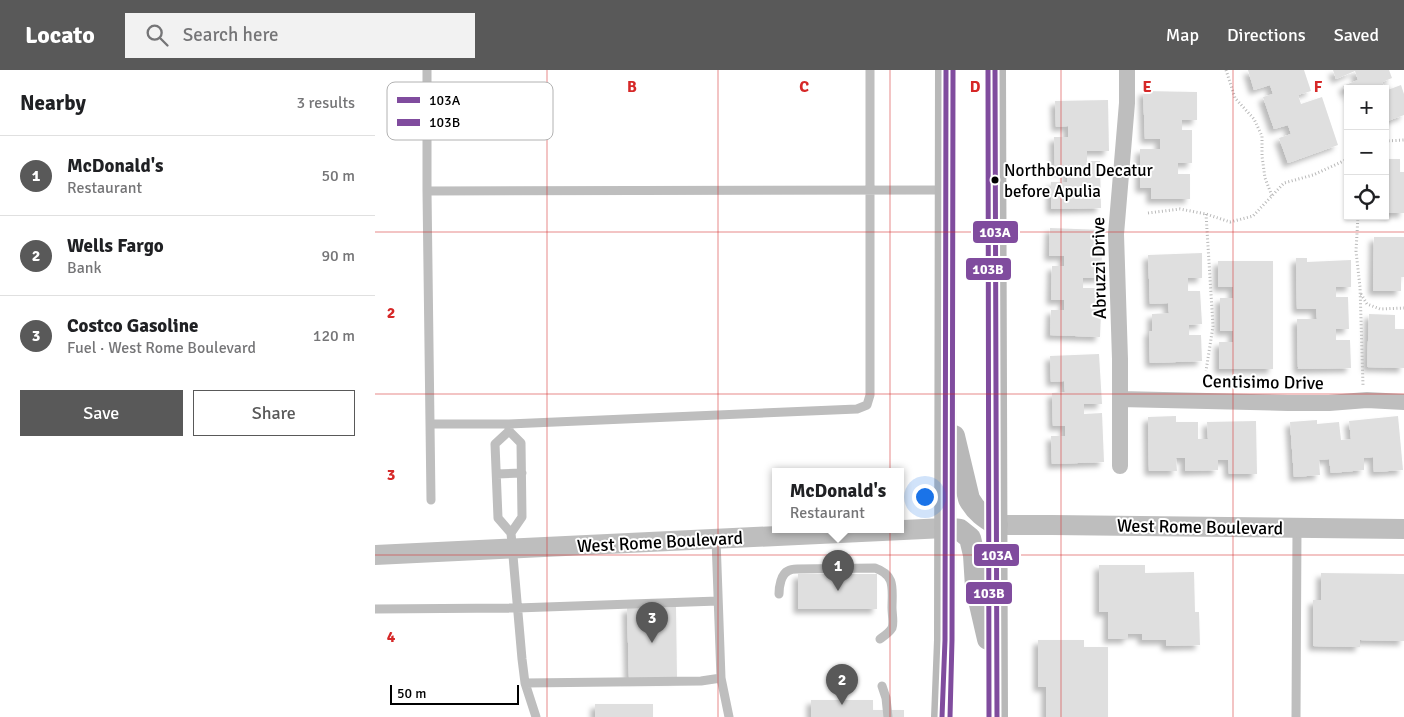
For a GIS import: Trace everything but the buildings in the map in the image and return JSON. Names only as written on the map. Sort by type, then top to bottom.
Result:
[{"type":"main road","points":[[942,717],[945,640],[946,70]]},
{"type":"main road","points":[[995,70],[997,717]]},
{"type":"main road","points":[[946,401],[969,499],[973,508],[997,525]]},
{"type":"main road","points":[[945,528],[960,530],[970,538],[974,555],[976,587],[997,679]]},
{"type":"street","name":"Abruzzi Drive","points":[[1120,466],[1119,314],[1116,234],[1127,103],[1127,70]]},
{"type":"street","name":"Centisimo Drive","points":[[1120,399],[1288,403],[1329,403],[1367,400],[1404,402]]},
{"type":"street","name":"West Rome Boulevard","points":[[997,525],[1404,529]]},
{"type":"street","name":"West Rome Boulevard","points":[[904,530],[945,528]]},
{"type":"street","name":"West Rome Boulevard","points":[[375,555],[512,541],[716,538],[830,533]]},
{"type":"lane","points":[[430,424],[509,428],[857,409],[867,405],[870,395],[870,70]]},
{"type":"lane","points":[[427,140],[431,500]]},
{"type":"lane","points":[[427,191],[946,190]]},
{"type":"lane","points":[[509,428],[521,443],[522,517],[512,541],[525,683],[531,707],[536,717]]},
{"type":"lane","points":[[509,428],[495,444],[498,518],[512,541]]},
{"type":"lane","points":[[497,474],[522,473]]},
{"type":"lane","points":[[1296,717],[1297,528]]},
{"type":"lane","points":[[716,538],[721,678],[729,717]]},
{"type":"lane","points":[[779,594],[783,575],[788,571],[797,569],[875,568],[882,571],[887,575],[892,584],[893,627],[880,639]]},
{"type":"lane","points":[[375,609],[517,608],[718,601]]},
{"type":"lane","points":[[525,683],[701,681],[721,678]]},
{"type":"lane","points":[[882,686],[886,698],[888,717]]},
{"type":"path","points":[[1226,70],[1235,98],[1254,120],[1262,136],[1265,178],[1272,196]]},
{"type":"path","points":[[1389,141],[1404,140]]},
{"type":"path","points":[[1148,213],[1180,209],[1206,214],[1230,222],[1253,216],[1284,183],[1313,175],[1344,161]]},
{"type":"path","points":[[1206,214],[1213,326],[1207,372]]},
{"type":"path","points":[[1358,220],[1356,251],[1360,294],[1363,386]]},
{"type":"path","points":[[1360,294],[1367,304],[1380,309],[1404,308]]},
{"type":"transit line","name":"103A","points":[[942,717],[945,640],[946,70]]},
{"type":"transit line","name":"103B","points":[[950,717],[952,640],[953,70]]},
{"type":"transit line","name":"103B","points":[[988,70],[989,717]]},
{"type":"transit line","name":"103A","points":[[995,70],[997,717]]},
{"type":"place","name":"Northbound Decatur before Apulia","points":[[995,180]]},
{"type":"place","name":"McDonald's","points":[[838,591]]},
{"type":"place","name":"Costco Gasoline","points":[[652,643]]},
{"type":"place","name":"Wells Fargo","points":[[842,705]]}]
